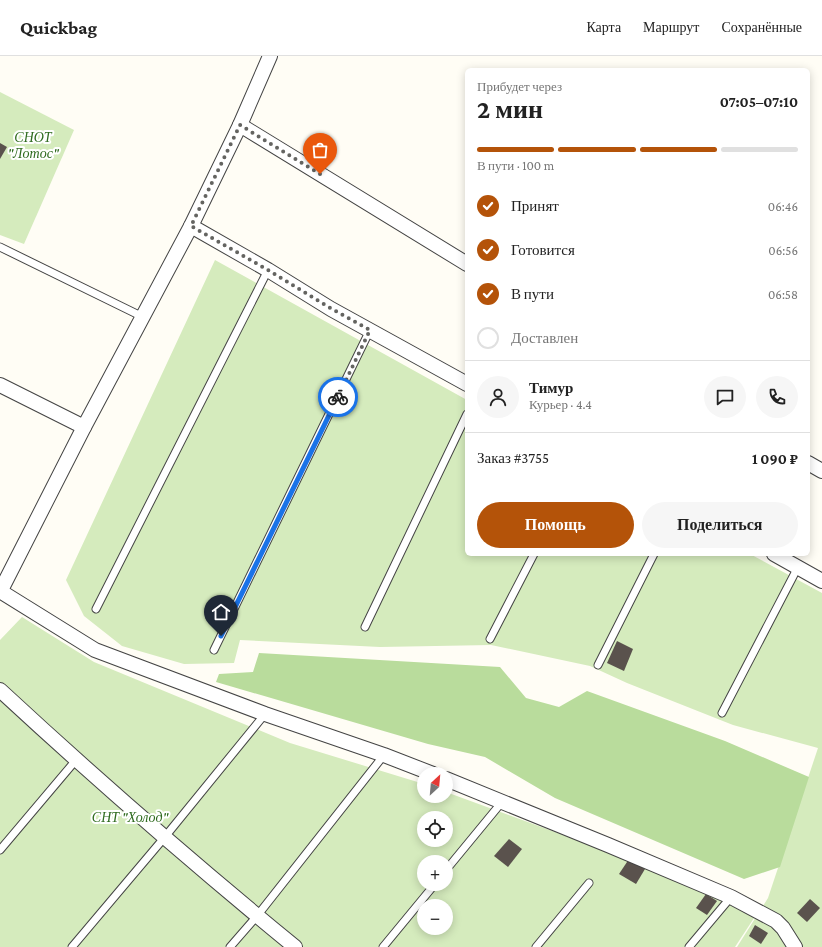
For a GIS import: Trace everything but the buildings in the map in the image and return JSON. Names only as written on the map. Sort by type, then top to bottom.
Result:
[{"type":"street","points":[[270,56],[240,125],[191,226],[84,426],[0,591],[95,650],[265,714],[417,768]]},
{"type":"street","points":[[240,125],[465,263]]},
{"type":"street","points":[[191,226],[332,309],[465,383]]},
{"type":"street","points":[[0,385],[84,426]]},
{"type":"street","points":[[810,464],[822,471]]},
{"type":"street","points":[[778,556],[822,581]]},
{"type":"street","points":[[0,690],[164,838],[294,947]]},
{"type":"street","points":[[453,782],[731,897],[776,922],[783,928],[795,947]]},
{"type":"lane","points":[[0,247],[143,317]]},
{"type":"lane","points":[[96,609],[268,270]]},
{"type":"lane","points":[[214,650],[370,330]]},
{"type":"lane","points":[[365,627],[465,418]]},
{"type":"lane","points":[[490,639],[533,556]]},
{"type":"lane","points":[[598,665],[653,556]]},
{"type":"lane","points":[[722,713],[798,567]]},
{"type":"lane","points":[[72,947],[164,838],[265,714]]},
{"type":"lane","points":[[230,947],[384,755]]},
{"type":"lane","points":[[0,850],[76,760]]},
{"type":"lane","points":[[453,862],[502,802]]},
{"type":"lane","points":[[536,947],[589,884]]},
{"type":"lane","points":[[383,947],[429,891]]},
{"type":"lane","points":[[689,947],[731,897]]},
{"type":"green space","name":"СНОТ \"Лотос\"","points":[[0,92],[74,130],[24,244],[0,235]]},
{"type":"green space","points":[[215,260],[465,399],[465,556],[754,556],[822,593],[822,947],[737,947],[768,898],[818,748],[733,725],[627,683],[590,666],[491,645],[380,647],[240,640],[234,663],[184,664],[122,646],[84,616],[66,580]]},
{"type":"green space","name":"СНТ \"Холод\"","points":[[22,617],[94,662],[290,743],[417,782],[417,803],[453,803],[453,795],[656,869],[756,915],[735,947],[0,947],[0,640]]},
{"type":"green space","points":[[259,653],[500,667],[526,698],[559,707],[587,691],[725,741],[809,777],[780,867],[744,879],[555,798],[485,757],[428,744],[216,682],[219,674],[253,672]]},
{"type":"way so far","points":[[320,174],[240,125],[191,226],[370,330],[338,397]]},
{"type":"route","points":[[221,636],[338,397]]}]
